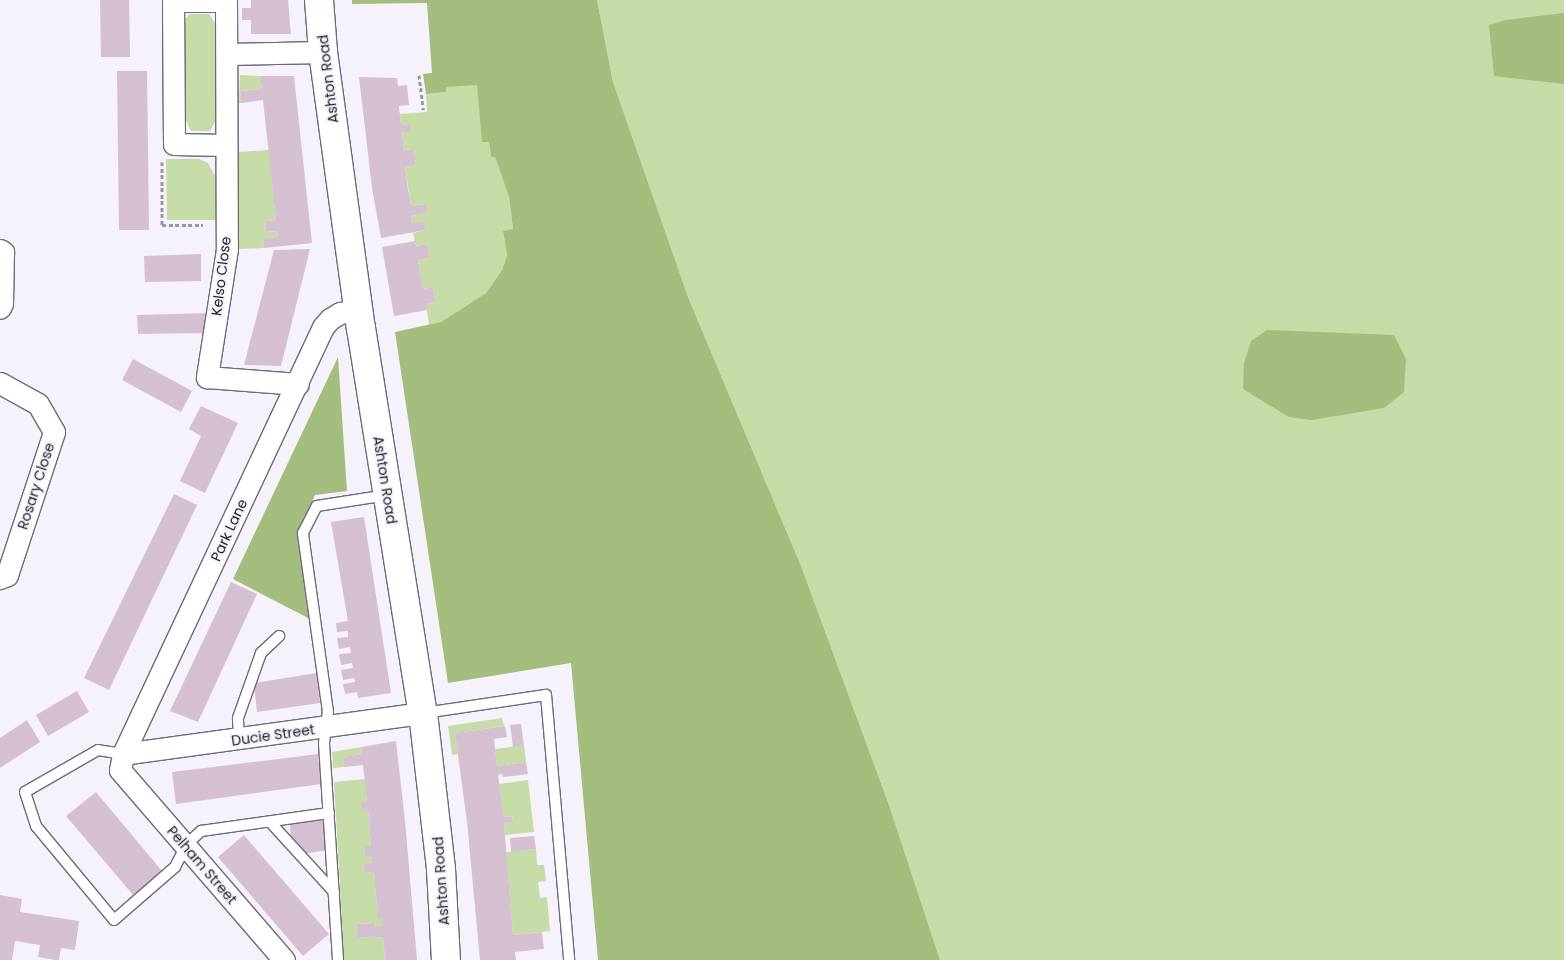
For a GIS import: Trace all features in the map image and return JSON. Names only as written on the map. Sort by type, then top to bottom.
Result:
[{"type":"highway","name":"Ashton Road","points":[[319,0],[323,52],[359,310],[423,713],[441,869],[446,960]]},
{"type":"street","name":"Kelso Close","points":[[225,145],[174,144],[173,1],[226,1],[225,145],[227,249],[207,377],[298,384]]},
{"type":"street","points":[[227,54],[323,52]]},
{"type":"street","points":[[0,250],[3,252],[2,303],[0,308]]},
{"type":"street","name":"Park Lane","points":[[121,762],[323,327],[330,319],[340,313],[359,310]]},
{"type":"street","name":"Rosary Close","points":[[0,383],[38,404],[54,432],[7,575],[0,578]]},
{"type":"street","name":"Ducie Street","points":[[121,762],[239,739],[423,713]]},
{"type":"street","name":"Pelham Street","points":[[121,762],[186,845],[284,960]]},
{"type":"lane","points":[[338,960],[324,742],[328,712],[303,533],[317,506],[387,494]]},
{"type":"lane","points":[[239,739],[238,718],[261,653],[279,636]]},
{"type":"lane","points":[[423,713],[546,695],[569,960]]},
{"type":"lane","points":[[121,762],[98,750],[26,792],[36,826],[114,920],[175,868],[186,845],[201,831],[328,813]]},
{"type":"lane","points":[[270,822],[334,892]]},
{"type":"path","points":[[419,75],[423,110]]},
{"type":"path","points":[[162,156],[162,225],[226,225]]},
{"type":"green space","points":[[352,0],[597,0],[613,82],[688,297],[801,566],[889,805],[940,960],[598,960],[571,663],[448,683],[395,332],[441,322],[486,293],[502,270],[507,255],[503,231],[513,229],[509,197],[495,157],[491,157],[489,142],[482,142],[477,85],[446,87],[446,92],[426,94],[423,74],[432,73],[427,3],[352,4]]},
{"type":"green space","points":[[597,0],[1564,0],[1564,960],[940,960],[889,805],[801,566],[688,297],[613,82]]},
{"type":"green space","points":[[1564,13],[1564,84],[1494,76],[1489,25],[1506,20]]},
{"type":"green space","points":[[190,14],[209,14],[218,27],[217,118],[210,131],[191,131],[184,116],[183,21]]},
{"type":"green space","points":[[240,75],[260,76],[262,89],[240,91],[242,103],[239,103]]},
{"type":"green space","points":[[477,84],[483,142],[489,142],[491,157],[495,157],[509,197],[513,229],[503,231],[507,255],[502,270],[486,293],[441,322],[429,325],[426,304],[436,302],[433,287],[423,289],[418,260],[430,258],[427,244],[416,246],[413,233],[426,230],[424,221],[412,223],[411,216],[427,213],[425,204],[411,206],[405,167],[416,165],[414,149],[404,150],[402,132],[410,124],[401,125],[400,114],[427,112],[426,94],[446,92],[445,87]]},
{"type":"green space","points":[[269,150],[276,220],[265,221],[266,232],[277,231],[278,237],[263,238],[264,248],[238,249],[239,152]]},
{"type":"green space","points":[[166,159],[199,159],[208,163],[215,176],[217,220],[167,220]]},
{"type":"green space","points":[[1267,330],[1394,335],[1406,359],[1404,392],[1384,408],[1312,420],[1289,417],[1243,389],[1244,363],[1251,341]]},
{"type":"green space","points":[[338,357],[347,491],[315,495],[297,535],[310,619],[233,579]]},
{"type":"green space","points":[[502,718],[504,726],[455,733],[458,754],[452,755],[448,726]]},
{"type":"green space","points":[[524,745],[526,762],[497,766],[495,749]]},
{"type":"green space","points":[[361,747],[362,754],[343,757],[344,767],[333,768],[332,752]]},
{"type":"green space","points":[[365,779],[367,802],[361,802],[361,810],[368,810],[371,847],[364,847],[365,858],[372,857],[372,864],[363,864],[364,873],[374,872],[378,918],[382,918],[382,927],[376,927],[375,923],[356,924],[357,938],[383,937],[385,960],[344,960],[334,782]]},
{"type":"green space","points":[[528,780],[534,832],[505,835],[504,823],[513,821],[512,816],[504,817],[499,784]]},
{"type":"green space","points":[[536,849],[537,865],[544,865],[546,881],[538,882],[540,898],[547,897],[550,931],[513,935],[506,852]]},
{"type":"building","points":[[100,0],[129,0],[130,57],[101,57]]},
{"type":"building","points":[[251,0],[288,0],[291,34],[251,34],[251,20],[242,20],[242,8],[251,8]]},
{"type":"building","points":[[117,71],[147,71],[149,230],[119,230]]},
{"type":"building","points":[[260,76],[294,76],[312,243],[264,248],[263,238],[278,237],[277,231],[266,232],[265,221],[276,220],[263,100],[242,103],[240,91],[262,89]]},
{"type":"building","points":[[359,77],[397,78],[398,86],[407,85],[409,105],[399,106],[401,125],[410,124],[411,131],[402,132],[404,150],[414,149],[416,165],[405,167],[407,183],[411,206],[426,204],[427,213],[411,216],[412,223],[424,221],[426,230],[381,238],[372,188]]},
{"type":"building","points":[[415,241],[416,246],[427,244],[430,258],[418,260],[423,289],[433,287],[436,302],[426,304],[427,310],[394,316],[382,247]]},
{"type":"building","points":[[310,249],[281,366],[244,365],[274,250]]},
{"type":"building","points":[[201,254],[201,281],[145,282],[144,256]]},
{"type":"building","points":[[209,313],[209,333],[138,334],[137,315]]},
{"type":"building","points":[[133,359],[192,391],[181,412],[122,380]]},
{"type":"building","points":[[201,406],[238,423],[205,493],[180,481],[201,436],[189,429]]},
{"type":"building","points":[[174,494],[197,505],[109,690],[84,678]]},
{"type":"building","points":[[364,517],[391,693],[358,698],[357,692],[345,694],[343,684],[355,682],[354,678],[343,680],[341,670],[353,668],[352,663],[341,665],[339,654],[351,653],[350,647],[339,649],[337,638],[348,637],[348,631],[337,632],[336,623],[348,621],[331,522]]},
{"type":"building","points":[[231,582],[257,594],[198,722],[170,711]]},
{"type":"building","points":[[317,673],[320,703],[257,712],[254,683]]},
{"type":"building","points":[[77,691],[89,712],[48,736],[36,715]]},
{"type":"building","points":[[27,720],[40,742],[0,768],[0,738]]},
{"type":"building","points":[[521,724],[524,745],[513,747],[510,725]]},
{"type":"building","points":[[505,726],[507,737],[494,739],[497,766],[526,762],[528,774],[503,777],[502,774],[498,775],[504,817],[512,816],[513,822],[504,823],[513,935],[542,932],[544,949],[515,952],[516,960],[480,960],[467,822],[455,733]]},
{"type":"building","points":[[396,741],[417,960],[385,960],[383,937],[357,938],[356,924],[375,923],[376,927],[382,927],[382,918],[378,919],[374,872],[364,873],[363,864],[372,864],[372,857],[365,858],[364,847],[371,847],[368,810],[361,810],[361,802],[367,802],[363,765],[344,767],[343,757],[362,754],[361,747]]},
{"type":"building","points":[[318,754],[321,784],[176,804],[172,772]]},
{"type":"building","points":[[96,792],[162,871],[133,895],[66,816]]},
{"type":"building","points":[[325,820],[328,850],[303,854],[291,841],[290,824]]},
{"type":"building","points":[[244,835],[329,934],[303,956],[218,857]]},
{"type":"building","points":[[534,836],[536,849],[511,852],[510,838]]},
{"type":"building","points":[[0,895],[22,899],[20,912],[79,921],[75,950],[61,948],[59,960],[55,960],[38,957],[40,945],[15,941],[12,960],[0,960]]}]
